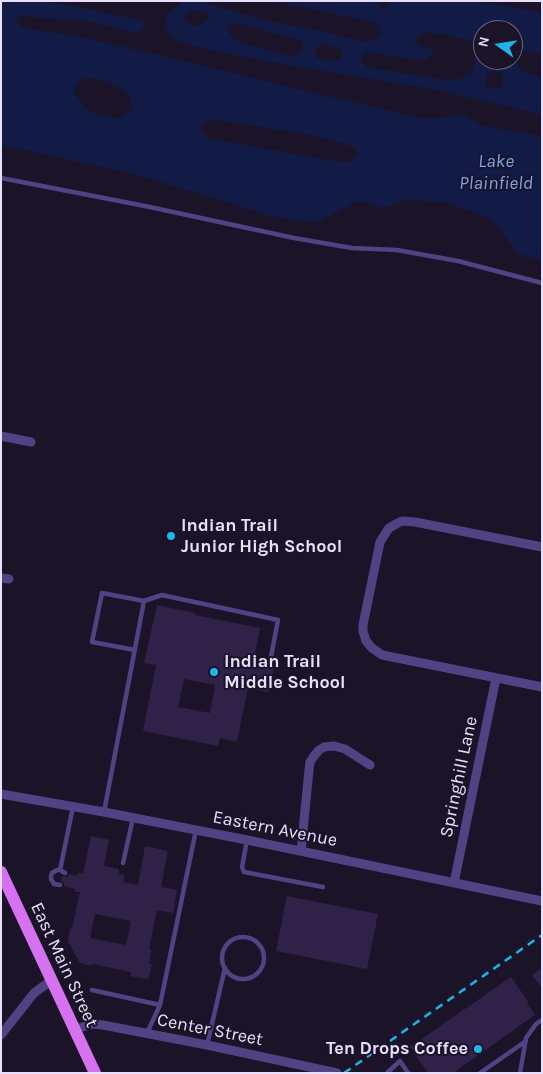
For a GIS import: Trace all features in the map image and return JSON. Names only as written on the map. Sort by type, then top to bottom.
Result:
[{"type":"main road","name":"East Main Street","points":[[1,872],[95,1073]]},
{"type":"street","points":[[1,436],[31,442]]},
{"type":"street","points":[[542,547],[402,522],[389,528],[380,542],[363,625],[364,636],[369,645],[382,655],[542,687]]},
{"type":"street","name":"Springhill Lane","points":[[454,883],[496,678]]},
{"type":"street","points":[[301,851],[310,762],[314,756],[324,747],[334,746],[345,749],[370,765]]},
{"type":"street","name":"Eastern Avenue","points":[[1,794],[247,840],[542,901]]},
{"type":"street","points":[[2,1034],[34,993],[52,980]]},
{"type":"street","name":"Center Street","points":[[76,1029],[92,1024],[103,1025],[338,1073]]},
{"type":"lane","points":[[1,178],[294,238],[352,248],[397,250],[458,261],[542,283]]},
{"type":"lane","points":[[135,650],[92,642],[102,593],[144,602],[162,595],[278,620],[271,657]]},
{"type":"lane","points":[[104,812],[144,602]]},
{"type":"lane","points":[[60,885],[54,884],[51,876],[54,871],[63,872],[73,806]]},
{"type":"lane","points":[[123,863],[133,818]]},
{"type":"lane","points":[[147,1033],[160,1005],[196,830]]},
{"type":"lane","points":[[247,840],[242,867],[244,872],[323,888]]},
{"type":"lane","points":[[207,1045],[225,968],[223,952],[228,943],[243,937],[258,943],[264,958],[261,968],[254,976],[243,979],[238,978],[228,973],[225,968]]},
{"type":"lane","points":[[92,990],[160,1005]]},
{"type":"lane","points":[[520,1072],[526,1038],[536,1024],[542,1020]]},
{"type":"lane","points":[[480,1073],[526,1041]]},
{"type":"lane","points":[[387,1073],[400,1061],[408,1073]]},
{"type":"water","name":"Lake Plainfield","points":[[1,1],[44,1],[89,9],[139,20],[145,23],[143,30],[136,33],[83,20],[22,16],[16,19],[20,26],[31,29],[87,38],[424,119],[460,114],[484,126],[542,136],[542,260],[517,253],[496,224],[487,218],[442,202],[404,200],[384,208],[358,201],[320,221],[309,222],[270,216],[133,174],[1,145]],"holes":[[[85,77],[104,81],[124,90],[131,101],[132,109],[119,119],[100,115],[86,109],[74,92],[75,86]],[[209,119],[305,134],[341,143],[354,148],[358,154],[357,157],[346,163],[207,138],[200,127]]]},
{"type":"water","name":"Lake Plainfield","points":[[181,1],[208,1],[209,4],[253,17],[369,42],[379,37],[380,30],[377,23],[271,1],[379,1],[378,3],[382,9],[395,1],[471,1],[542,12],[542,54],[523,52],[523,20],[473,20],[473,43],[454,36],[425,32],[414,39],[419,47],[431,48],[434,54],[424,60],[368,52],[361,55],[361,61],[367,67],[447,80],[457,80],[471,74],[473,70],[521,70],[542,77],[542,115],[442,91],[258,60],[201,48],[176,40],[169,32],[164,21],[168,13]],"holes":[[[190,11],[207,13],[210,18],[199,26],[192,25],[184,17]],[[233,23],[300,40],[303,44],[302,52],[295,56],[284,55],[240,42],[233,39],[227,28]],[[323,44],[341,50],[342,57],[335,61],[317,58],[315,55],[316,48]],[[492,71],[500,73],[503,76],[502,86],[497,89],[490,88],[485,85],[485,76]]]},
{"type":"building","name":"Indian Trail Middle School","points":[[157,605],[260,628],[254,658],[275,663],[269,692],[248,688],[237,742],[220,738],[218,746],[143,731],[156,665],[144,663]],"holes":[[[184,679],[215,685],[210,713],[178,707]]]},
{"type":"building","points":[[91,836],[109,840],[104,866],[119,869],[119,874],[125,875],[123,882],[138,885],[145,846],[168,851],[161,887],[177,890],[173,913],[157,910],[149,949],[151,950],[149,964],[152,964],[148,979],[130,976],[131,972],[80,963],[68,941],[80,892],[75,892],[75,889],[64,886],[64,883],[61,881],[62,876],[83,874]],"holes":[[[95,914],[131,921],[126,945],[90,938]]]},
{"type":"building","points":[[287,896],[378,914],[367,969],[276,951]]},
{"type":"building","points":[[542,968],[542,988],[532,975]]},
{"type":"building","points":[[511,977],[528,1001],[535,1015],[453,1073],[428,1073],[410,1047]]},
{"type":"railway","points":[[344,1073],[542,935]]},
{"type":"place","name":"Indian Trail Junior High School","points":[[171,536]]},
{"type":"place","name":"Indian Trail Middle School","points":[[214,672]]},
{"type":"place","name":"Ten Drops Coffee","points":[[478,1049]]}]
